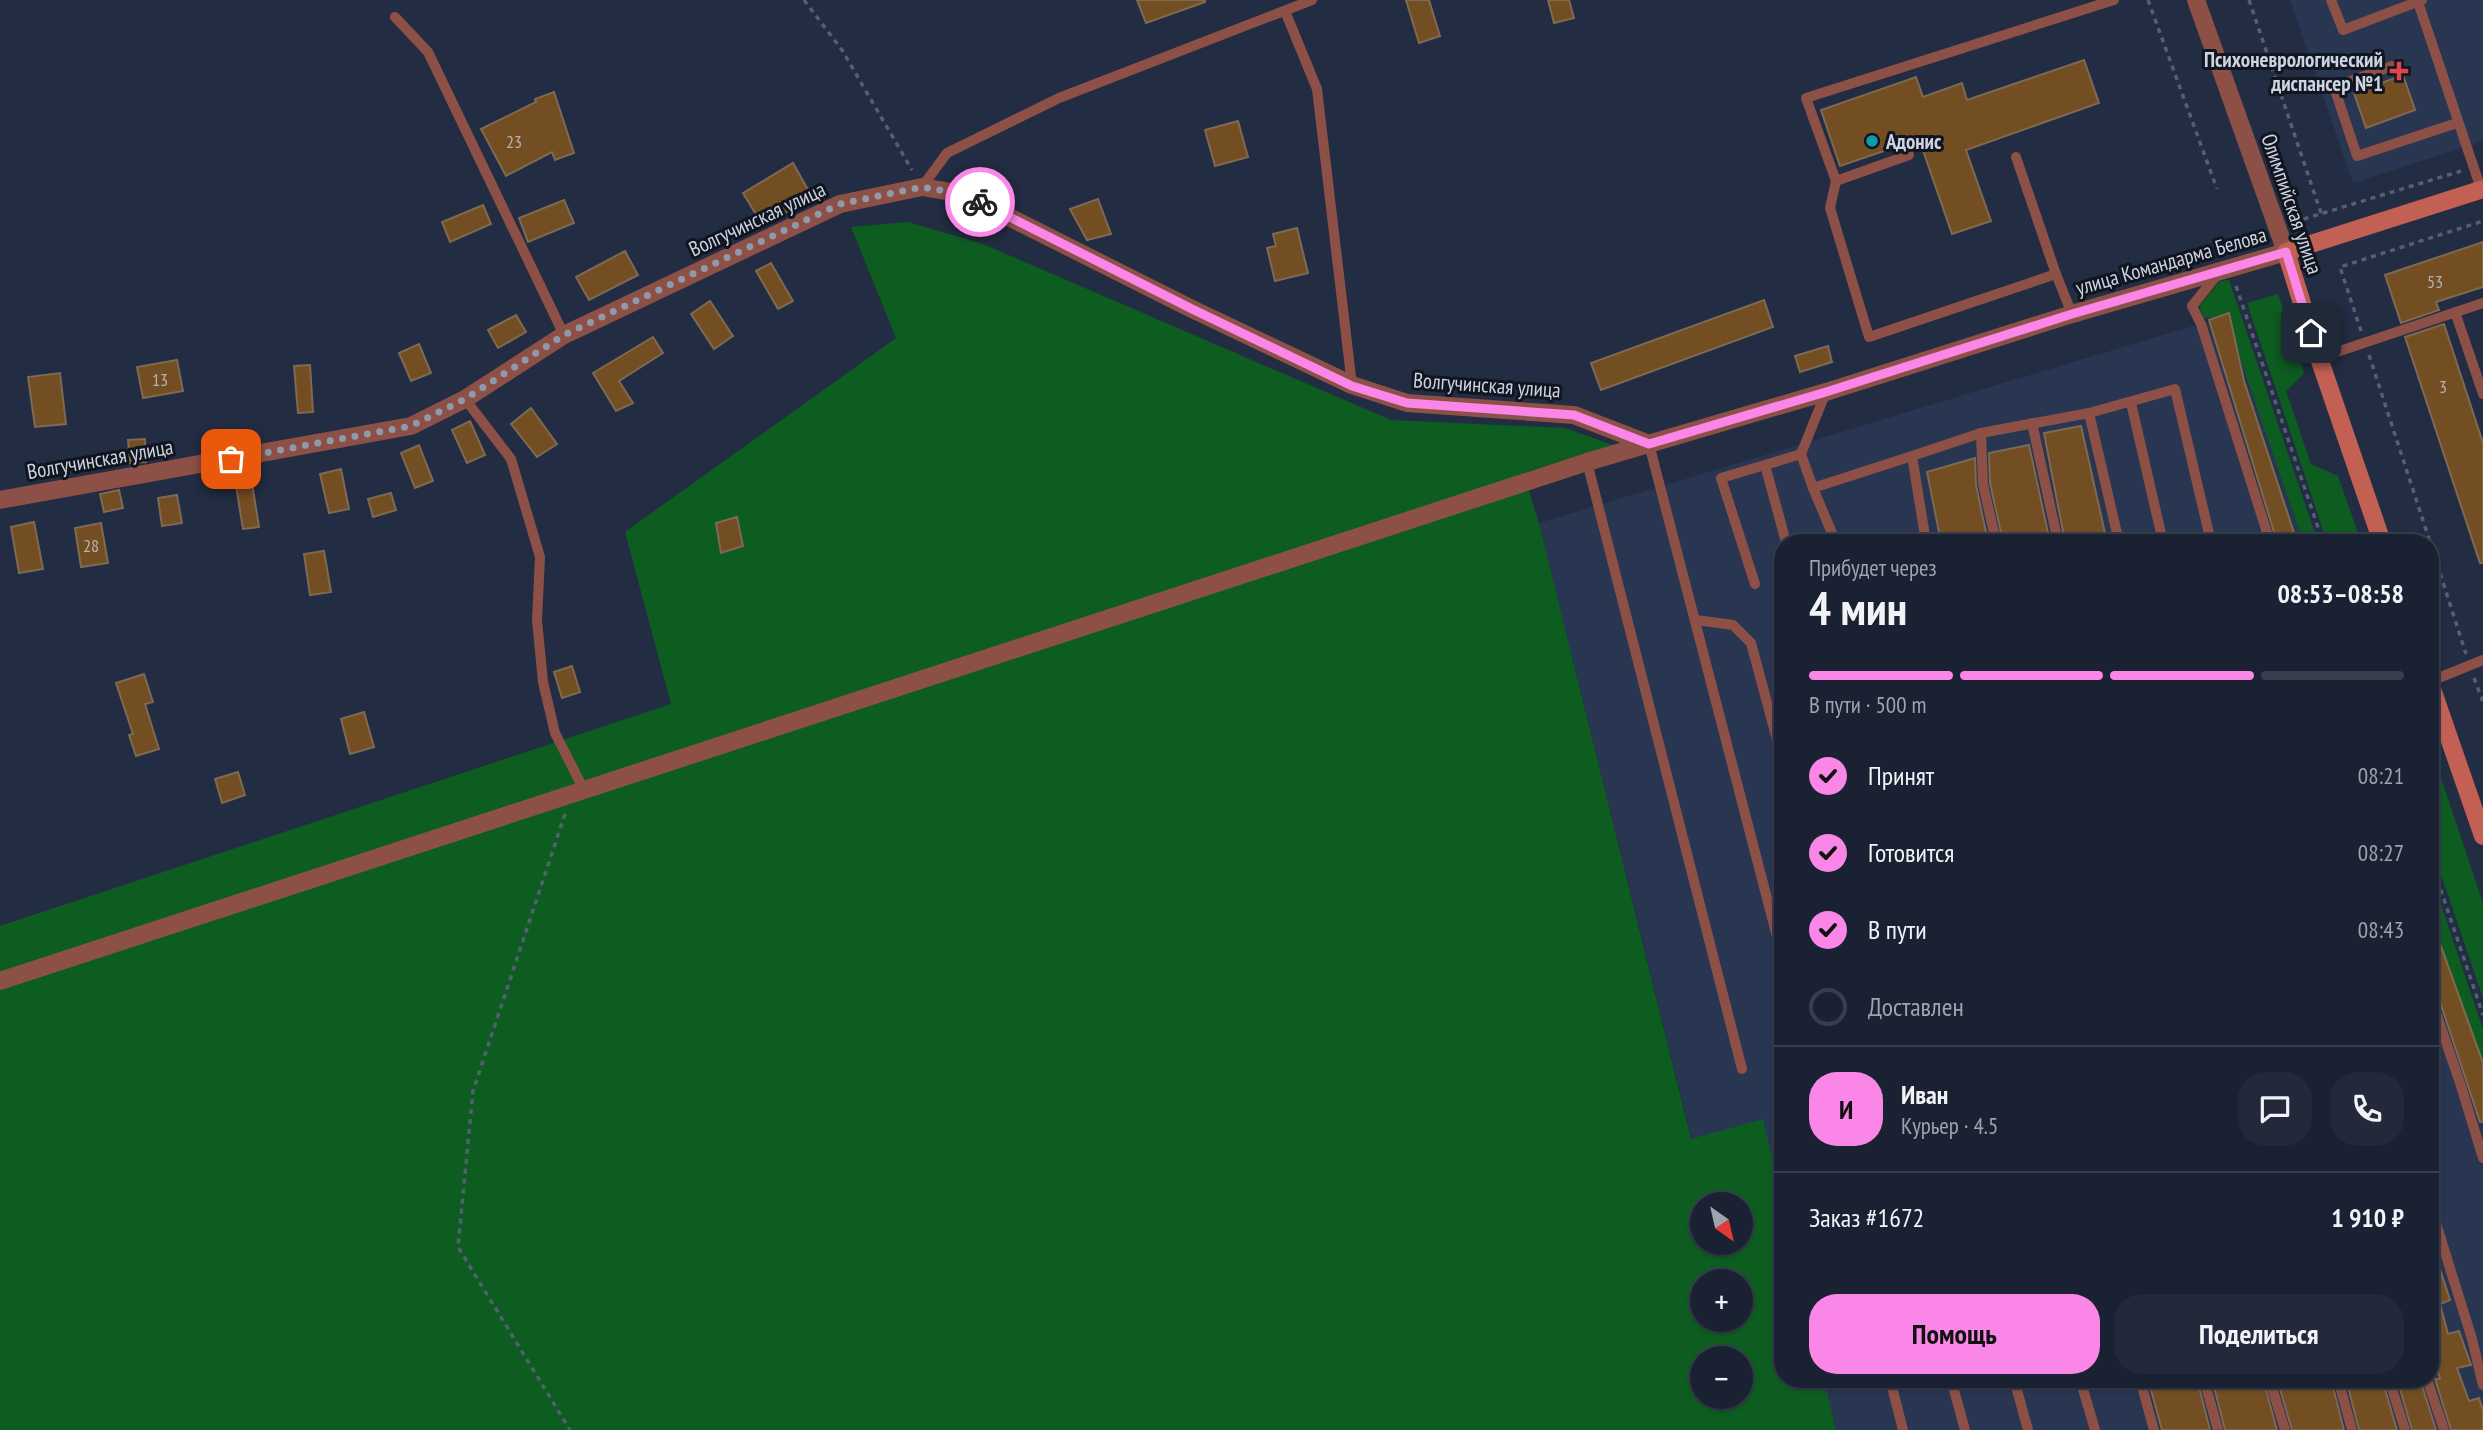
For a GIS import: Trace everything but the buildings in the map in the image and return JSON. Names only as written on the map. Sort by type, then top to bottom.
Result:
[{"type":"main road","name":"улица Командарма Белова","points":[[2286,252],[2482,189]]},
{"type":"main road","name":"Олимпийская улица","points":[[2286,252],[2379,534]]},
{"type":"main road","points":[[2439,710],[2483,836]]},
{"type":"street","name":"Олимпийская улица","points":[[2196,0],[2286,252]]},
{"type":"street","name":"Волгучинская улица","points":[[0,500],[411,426],[465,399],[564,335],[840,204],[922,187],[963,194],[1352,386],[1407,403],[1574,415],[1649,444]]},
{"type":"street","name":"улица Командарма Белова","points":[[0,981],[1587,462],[1826,392],[2072,314],[2286,252]]},
{"type":"lane","points":[[922,187],[947,153],[1059,98],[1312,0]]},
{"type":"lane","points":[[2056,274],[1869,337],[1830,208],[1836,181],[1806,98],[2114,0]]},
{"type":"lane","points":[[2331,0],[2343,30],[2420,1],[2457,123],[2482,189]]},
{"type":"lane","points":[[1285,11],[1317,89],[1352,386]]},
{"type":"lane","points":[[395,17],[428,52],[564,335]]},
{"type":"lane","points":[[2392,66],[2334,87],[2357,156],[2457,123]]},
{"type":"lane","points":[[1836,181],[1909,155]]},
{"type":"lane","points":[[2017,157],[2072,314]]},
{"type":"lane","points":[[2225,270],[2192,306],[2201,324],[2267,534]]},
{"type":"lane","points":[[2319,358],[2483,303]]},
{"type":"lane","points":[[2455,312],[2483,394]]},
{"type":"lane","points":[[1813,488],[1981,433],[2090,413],[2175,388],[2209,534]]},
{"type":"lane","points":[[1826,392],[1801,454],[1832,534]]},
{"type":"lane","points":[[465,399],[511,459],[540,556],[537,620],[543,682],[555,733],[578,792]]},
{"type":"lane","points":[[2131,402],[2161,534]]},
{"type":"lane","points":[[2090,413],[2117,534]]},
{"type":"lane","points":[[2032,423],[2056,534]]},
{"type":"lane","points":[[1981,433],[1983,484],[1994,534]]},
{"type":"lane","points":[[1649,444],[1774,925]]},
{"type":"lane","points":[[1755,584],[1721,478],[1801,454]]},
{"type":"lane","points":[[1912,456],[1925,534]]},
{"type":"lane","points":[[1587,462],[1742,1069]]},
{"type":"lane","points":[[1765,465],[1784,534]]},
{"type":"lane","points":[[1696,620],[1733,625],[1751,643],[1774,729]]},
{"type":"lane","points":[[2439,678],[2483,660]]},
{"type":"lane","points":[[2439,1021],[2483,1158]]},
{"type":"lane","points":[[2439,1233],[2472,1339],[2483,1385]]},
{"type":"lane","points":[[1892,1388],[1903,1430]]},
{"type":"lane","points":[[1953,1388],[1965,1430]]},
{"type":"lane","points":[[2016,1388],[2028,1430]]},
{"type":"lane","points":[[2083,1388],[2095,1430]]},
{"type":"lane","points":[[2142,1388],[2154,1430]]},
{"type":"lane","points":[[2206,1388],[2218,1430]]},
{"type":"lane","points":[[2272,1388],[2285,1430]]},
{"type":"lane","points":[[2340,1388],[2352,1430]]},
{"type":"lane","points":[[2392,1388],[2405,1430]]},
{"type":"lane","points":[[2430,1388],[2444,1430]]},
{"type":"path","points":[[804,0],[842,50],[922,187]]},
{"type":"path","points":[[2148,0],[2217,189]]},
{"type":"path","points":[[2249,0],[2321,214]]},
{"type":"path","points":[[2277,227],[2473,167]]},
{"type":"path","points":[[2427,534],[2340,268],[2483,221]]},
{"type":"path","points":[[2225,270],[2320,534]]},
{"type":"path","points":[[2439,571],[2483,702]]},
{"type":"path","points":[[570,1430],[458,1247],[473,1091],[578,792]]},
{"type":"path","points":[[2439,885],[2483,1015]]},
{"type":"shaded area","name":"Психоневрологический диспансер №1","points":[[2290,0],[2483,0],[2483,141],[2353,183]]},
{"type":"shaded area","points":[[2226,316],[2300,534],[1774,534],[1774,1166],[1763,1120],[1692,1140],[1539,523]]},
{"type":"shaded area","points":[[2439,941],[2483,1071],[2483,1430],[1836,1430],[1826,1388],[2439,1388]]},
{"type":"green space","points":[[908,222],[983,244],[1391,420],[1565,428],[1613,445],[1523,473],[1539,523],[1691,1139],[1763,1119],[1774,1166],[1774,1388],[1826,1388],[1836,1430],[0,1430],[0,926],[671,704],[625,532],[896,338],[851,227]]},
{"type":"green space","points":[[2229,280],[2315,534],[2300,534],[2226,317],[2204,318],[2199,306],[2220,281]]},
{"type":"green space","points":[[2278,294],[2304,373],[2286,391],[2311,464],[2338,476],[2358,534],[2324,534],[2247,303]]},
{"type":"green space","points":[[2439,772],[2483,903],[2483,998],[2439,869]]},
{"type":"green space","points":[[2439,899],[2483,1029],[2483,1071],[2439,941]]},
{"type":"way so far","points":[[231,459],[411,426],[465,399],[564,335],[840,204],[922,187],[963,194],[980,202]]},
{"type":"place","name":"Психоневрологический диспансер №1","points":[[2399,71]]},
{"type":"place","name":"Адонис","points":[[1872,141]]},
{"type":"route","points":[[980,202],[1352,386],[1407,403],[1574,415],[1649,444],[1826,392],[2072,314],[2286,252],[2311,333]]}]
